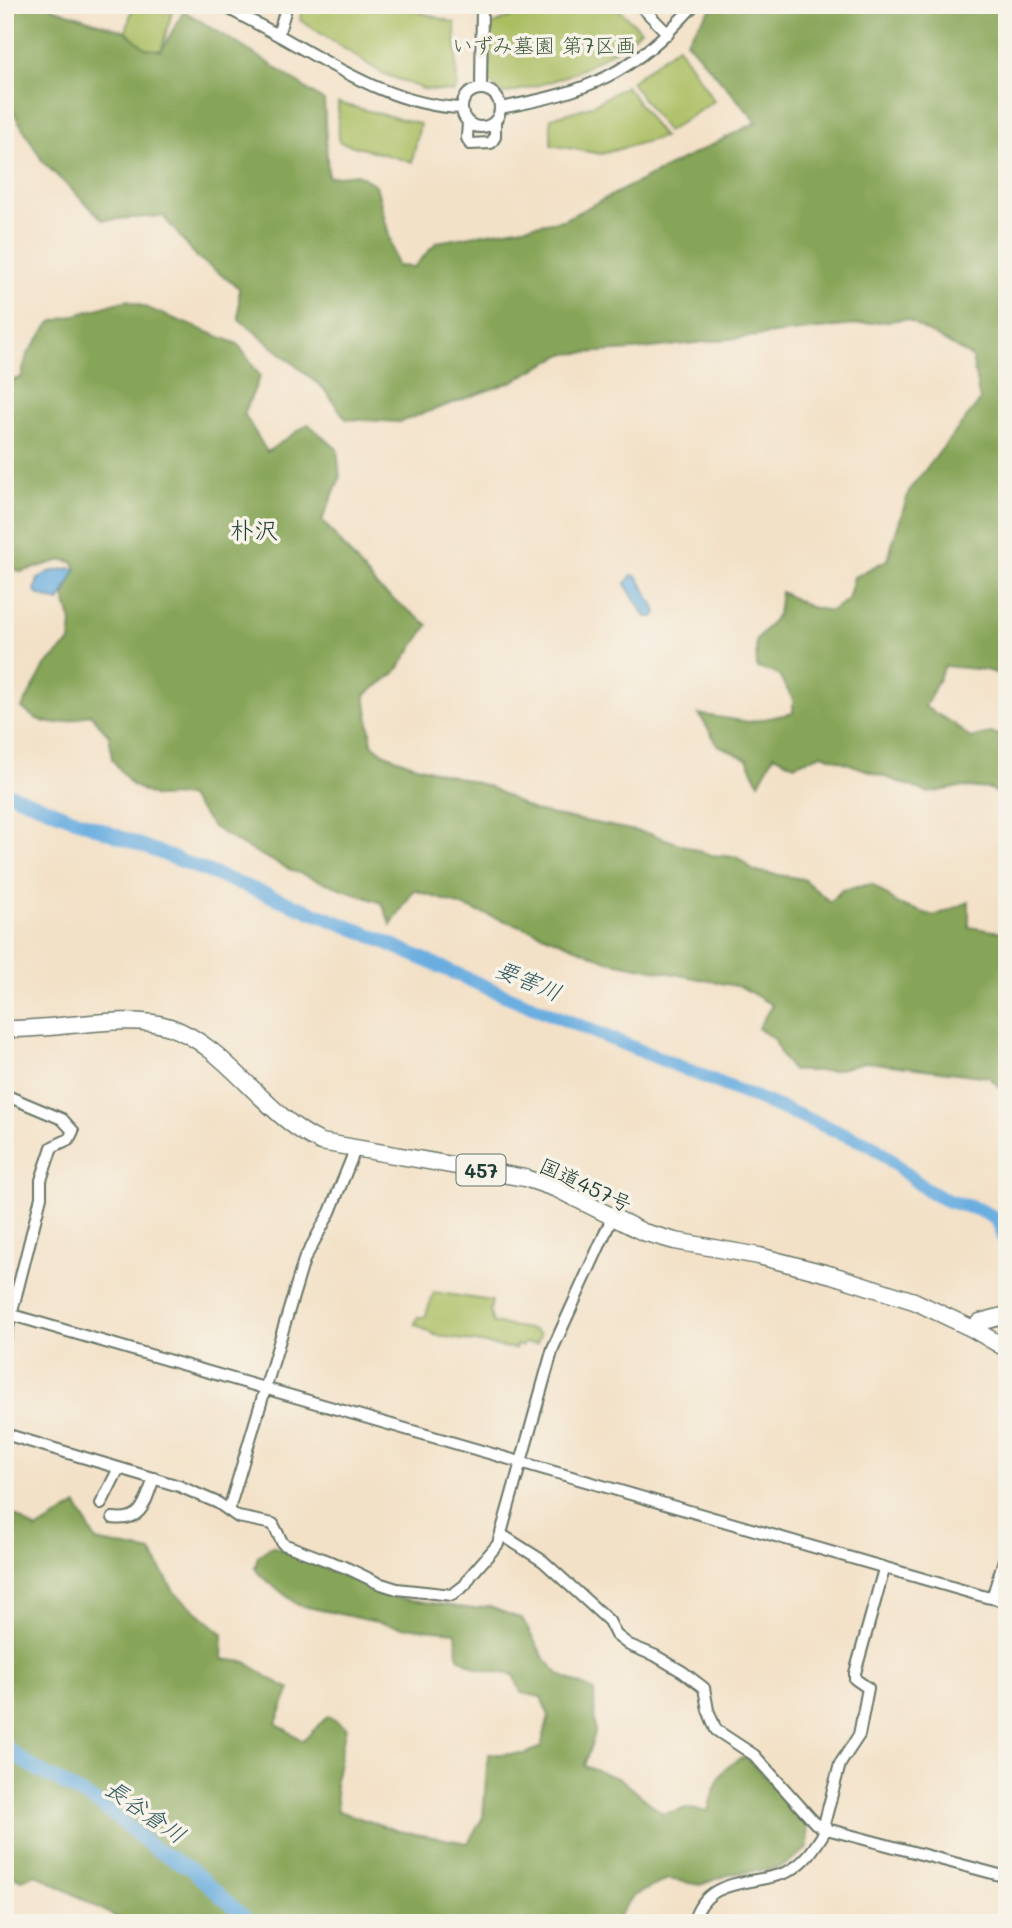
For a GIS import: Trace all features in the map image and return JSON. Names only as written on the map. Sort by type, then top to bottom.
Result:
[{"type":"highway","name":"国道457号","points":[[5,1029],[143,1021],[169,1027],[188,1035],[211,1051],[283,1119],[300,1133],[321,1142],[525,1178],[556,1189],[643,1232],[675,1241],[760,1256],[832,1275],[914,1301],[972,1329]]},
{"type":"highway","points":[[972,1329],[980,1322],[1007,1315]]},
{"type":"highway","name":"457","points":[[972,1329],[1007,1349]]},
{"type":"street","points":[[222,5],[366,84],[429,104],[463,108]]},
{"type":"street","points":[[278,34],[287,5]]},
{"type":"street","points":[[481,89],[482,5]]},
{"type":"street","points":[[640,5],[668,34]]},
{"type":"street","points":[[500,108],[580,90],[613,75],[652,48],[694,5]]},
{"type":"street","points":[[481,89],[496,97],[500,108],[495,121],[495,138],[491,143],[468,142],[468,122],[463,108],[470,93],[481,89]]},
{"type":"street","points":[[468,122],[481,127],[495,121]]},
{"type":"street","points":[[5,1095],[62,1119],[72,1131],[69,1139],[52,1147],[45,1163],[41,1197],[5,1339]]},
{"type":"street","points":[[229,1509],[304,1259],[330,1212],[355,1150]]},
{"type":"street","points":[[5,1434],[194,1492],[229,1509],[238,1517],[272,1524],[283,1544],[397,1590],[452,1595],[465,1585],[498,1544],[502,1535],[553,1348],[612,1218]]},
{"type":"street","points":[[12,1315],[884,1569],[1007,1602]]},
{"type":"street","points":[[102,1504],[119,1468]]},
{"type":"street","points":[[113,1518],[127,1520],[138,1514],[154,1478]]},
{"type":"street","points":[[502,1535],[544,1561],[609,1621],[616,1635],[629,1645],[665,1661],[704,1688],[708,1710],[716,1730],[754,1755],[808,1816],[825,1828],[1007,1877]]},
{"type":"street","points":[[992,1598],[1007,1550]]},
{"type":"street","points":[[693,1923],[707,1897],[724,1886],[786,1872],[803,1862],[815,1849],[825,1828],[840,1764],[859,1735],[868,1688],[855,1679],[855,1673],[884,1569]]},
{"type":"green space","points":[[5,5],[52,5],[52,8],[126,32],[145,48],[161,51],[184,11],[269,63],[324,101],[328,177],[357,174],[376,185],[397,266],[414,267],[437,242],[563,220],[757,122],[686,41],[714,5],[1007,5],[1007,676],[985,670],[945,666],[925,707],[954,724],[970,738],[991,733],[1007,737],[1007,802],[991,789],[960,787],[929,793],[822,754],[794,765],[774,755],[759,783],[747,759],[718,745],[699,714],[749,722],[793,713],[793,699],[778,674],[757,668],[756,641],[778,614],[781,592],[810,607],[830,611],[848,600],[854,577],[887,560],[910,489],[980,401],[972,357],[906,319],[634,350],[563,354],[511,382],[400,422],[346,419],[323,388],[239,319],[239,288],[197,257],[163,216],[103,220],[43,162],[5,98]]},
{"type":"green space","points":[[133,5],[174,5],[161,51],[145,48],[126,32]]},
{"type":"green space","points":[[303,5],[397,5],[455,23],[457,86],[453,92],[423,89],[382,73],[300,20]]},
{"type":"green space","name":"いずみ墓園 第7区画","points":[[537,5],[614,5],[641,30],[608,55],[576,72],[503,94],[489,82],[489,26]]},
{"type":"green space","points":[[678,46],[714,101],[667,132],[631,82]]},
{"type":"green space","points":[[626,86],[663,137],[601,154],[551,145],[551,118],[591,106]]},
{"type":"green space","points":[[338,103],[420,124],[412,162],[339,142]]},
{"type":"green space","points":[[127,300],[238,344],[260,376],[244,414],[267,452],[308,424],[337,449],[340,478],[322,520],[378,588],[428,625],[395,673],[365,695],[372,744],[385,754],[413,765],[488,786],[534,811],[651,834],[711,855],[737,857],[754,871],[803,879],[830,902],[842,890],[872,884],[898,904],[934,916],[969,902],[969,927],[1007,933],[1007,1095],[989,1077],[866,1062],[831,1071],[793,1071],[781,1056],[775,1040],[758,1028],[772,1005],[741,987],[607,961],[535,931],[414,890],[391,925],[382,903],[293,871],[243,846],[213,827],[188,796],[155,797],[132,785],[112,759],[109,735],[90,714],[62,723],[47,723],[22,708],[45,666],[70,642],[72,622],[64,596],[76,570],[73,562],[62,560],[21,572],[6,565],[5,382],[21,378],[27,355],[51,322]]},
{"type":"green space","points":[[434,1292],[492,1301],[490,1311],[493,1323],[534,1330],[540,1334],[537,1344],[524,1343],[522,1346],[516,1345],[515,1349],[435,1335],[415,1324],[418,1317],[425,1317]]},
{"type":"green space","points":[[77,1505],[96,1541],[151,1552],[175,1593],[223,1634],[222,1659],[246,1662],[290,1689],[276,1723],[303,1741],[328,1716],[346,1727],[335,1781],[338,1811],[399,1831],[468,1843],[483,1817],[488,1754],[525,1754],[541,1747],[549,1716],[541,1697],[521,1693],[514,1675],[478,1669],[458,1657],[456,1632],[400,1627],[298,1605],[255,1568],[258,1556],[272,1546],[397,1598],[474,1609],[487,1606],[522,1619],[544,1658],[560,1675],[594,1691],[595,1733],[584,1766],[622,1780],[663,1814],[686,1808],[708,1811],[716,1785],[724,1771],[737,1760],[746,1757],[807,1824],[808,1848],[782,1867],[731,1874],[700,1885],[668,1879],[633,1896],[614,1923],[127,1923],[36,1874],[22,1880],[5,1873],[5,1508],[36,1530]]},
{"type":"water","points":[[70,568],[76,570],[59,602],[37,594],[35,590],[38,579],[49,572]]},
{"type":"water","points":[[632,575],[638,577],[657,612],[654,617],[646,617],[625,584]]},
{"type":"waterway","name":"要害川","points":[[5,792],[365,933],[497,992],[871,1145],[936,1195],[980,1210],[992,1217],[997,1221],[1007,1247]]},
{"type":"waterway","name":"長谷倉川","points":[[5,1747],[31,1766],[101,1805],[155,1849],[191,1869],[251,1923]]},
{"type":"district","name":"朴沢","points":[[254,529]]}]
